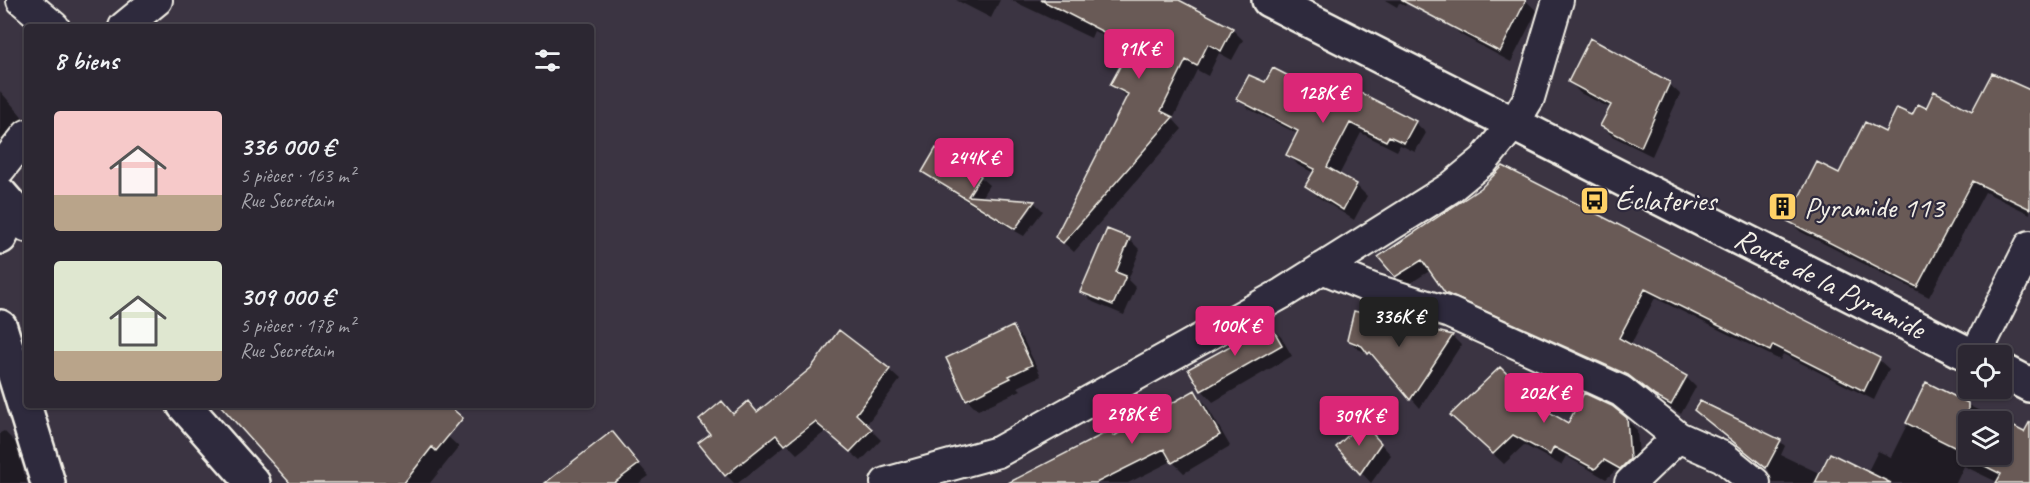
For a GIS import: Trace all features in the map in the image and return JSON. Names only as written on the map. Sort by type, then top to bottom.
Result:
[{"type":"main road","name":"Route de la Pyramide","points":[[1269,0],[1958,348]]},
{"type":"main road","points":[[0,327],[24,405]]},
{"type":"main road","points":[[2012,376],[2030,385]]},
{"type":"main road","points":[[25,408],[48,483]]},
{"type":"main road","points":[[187,408],[253,483]]},
{"type":"street","points":[[22,0],[50,24]]},
{"type":"street","points":[[128,24],[157,0]]},
{"type":"street","points":[[886,483],[998,452],[1283,293],[1472,172],[1513,124],[1529,98],[1558,0]]},
{"type":"street","points":[[0,169],[24,139]]},
{"type":"street","points":[[1980,345],[2030,246]]},
{"type":"street","points":[[1322,268],[1373,289],[1450,312],[1621,391],[1678,437],[1723,457],[1755,483]]},
{"type":"street","points":[[1630,483],[1678,437]]},
{"type":"building","points":[[1041,0],[1179,0],[1233,28],[1221,51],[1208,44],[1197,66],[1186,60],[1161,111],[1173,117],[1063,243],[1055,237],[1128,94],[1110,85],[1131,46]]},
{"type":"building","points":[[1401,0],[1526,0],[1500,52]]},
{"type":"building","points":[[1590,38],[1670,82],[1641,147],[1600,126],[1611,105],[1568,82]]},
{"type":"building","points":[[1273,68],[1318,91],[1326,75],[1416,121],[1404,143],[1389,136],[1386,141],[1350,123],[1327,167],[1357,184],[1343,210],[1305,186],[1315,169],[1286,155],[1298,131],[1236,99],[1249,75],[1265,82]]},
{"type":"building","points":[[1992,73],[2030,90],[2030,209],[1973,181],[1917,287],[1787,221],[1817,162],[1839,173],[1865,122],[1885,132],[1897,108],[1912,115],[1918,104],[1926,108],[1934,91],[1972,111]]},
{"type":"building","points":[[936,148],[981,176],[968,196],[1035,201],[1015,229],[922,172]]},
{"type":"building","points":[[1503,166],[1880,358],[1864,391],[1773,345],[1770,351],[1645,289],[1619,338],[1687,376],[1671,405],[1628,375],[1445,293],[1422,260],[1395,277],[1378,257],[1481,188]]},
{"type":"building","points":[[1107,229],[1130,238],[1116,272],[1126,276],[1113,305],[1080,292]]},
{"type":"building","points":[[1354,311],[1453,335],[1410,400],[1370,352],[1368,354],[1362,346],[1347,340]]},
{"type":"building","points":[[1270,324],[1282,345],[1201,391],[1188,369]]},
{"type":"building","points":[[1013,326],[1032,365],[966,400],[946,358]]},
{"type":"building","points":[[839,330],[890,369],[856,414],[872,429],[850,452],[815,422],[785,445],[776,435],[725,476],[698,443],[710,434],[699,420],[722,401],[733,414],[748,401],[757,412],[811,368]]},
{"type":"building","points":[[1500,367],[1542,408],[1568,423],[1584,393],[1612,406],[1627,418],[1630,459],[1620,469],[1604,460],[1595,469],[1554,447],[1550,455],[1513,435],[1493,454],[1450,415]]},
{"type":"building","points":[[1926,382],[1968,403],[1968,411],[1958,411],[1958,449],[1906,423]]},
{"type":"building","points":[[1195,390],[1220,435],[1172,463],[1164,449],[1096,483],[1008,483],[1111,430],[1114,436]]},
{"type":"building","points":[[1700,401],[1781,440],[1766,468],[1694,410]]},
{"type":"building","points":[[223,408],[451,408],[463,418],[436,451],[432,447],[404,483],[290,483]]},
{"type":"building","points":[[2030,421],[2030,483],[1996,483],[2001,474],[1983,465],[2012,465],[2012,426],[2024,432]]},
{"type":"building","points":[[1362,422],[1381,443],[1360,474],[1336,447]]},
{"type":"building","points":[[612,431],[639,464],[614,483],[545,483]]},
{"type":"building","points":[[1830,453],[1891,483],[1815,483]]},
{"type":"place","name":"Éclateries","points":[[1594,200]]},
{"type":"place","name":"Pyramide 113","points":[[1783,207]]}]
